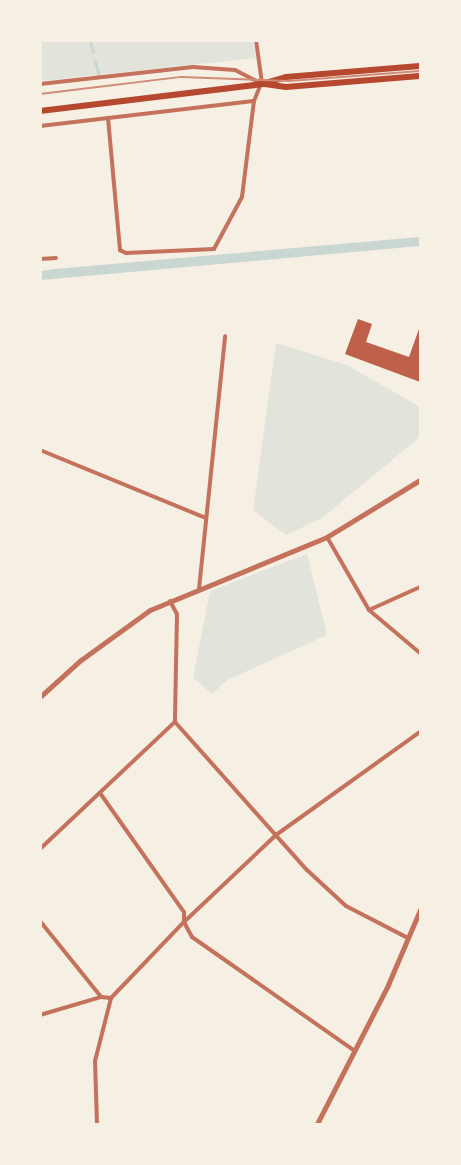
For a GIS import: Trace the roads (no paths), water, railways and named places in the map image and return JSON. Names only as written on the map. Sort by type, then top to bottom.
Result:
[{"type":"main road","points":[[40,111],[262,84],[286,77],[420,66]]},
{"type":"main road","points":[[262,84],[286,87],[420,76]]},
{"type":"street","points":[[108,118],[120,250],[126,253],[214,249],[242,197],[255,114],[254,101],[262,84],[256,40]]},
{"type":"street","points":[[40,84],[193,67],[234,70],[262,84]]},
{"type":"street","points":[[40,126],[254,101]]},
{"type":"street","points":[[40,259],[56,258]]},
{"type":"street","points":[[199,589],[225,336]]},
{"type":"street","points":[[40,450],[206,518]]},
{"type":"street","points":[[40,697],[81,660],[150,610],[327,537],[420,480]]},
{"type":"street","points":[[327,537],[369,610],[420,653]]},
{"type":"street","points":[[369,610],[420,587]]},
{"type":"street","points":[[170,601],[177,614],[175,722],[276,835],[346,906],[408,938]]},
{"type":"street","points":[[40,849],[175,722]]},
{"type":"street","points":[[97,1125],[95,1061],[111,998],[184,922],[276,835],[420,732]]},
{"type":"street","points":[[100,793],[184,912],[184,922],[192,938],[216,957],[355,1051]]},
{"type":"street","points":[[317,1125],[355,1051],[420,910]]},
{"type":"street","points":[[40,921],[101,997]]},
{"type":"street","points":[[40,1015],[101,997],[111,998]]},
{"type":"waterway","points":[[90,40],[93,52]]},
{"type":"waterway","points":[[95,61],[99,77]]},
{"type":"tram line","points":[[40,94],[181,77],[289,81],[420,71]]}]
